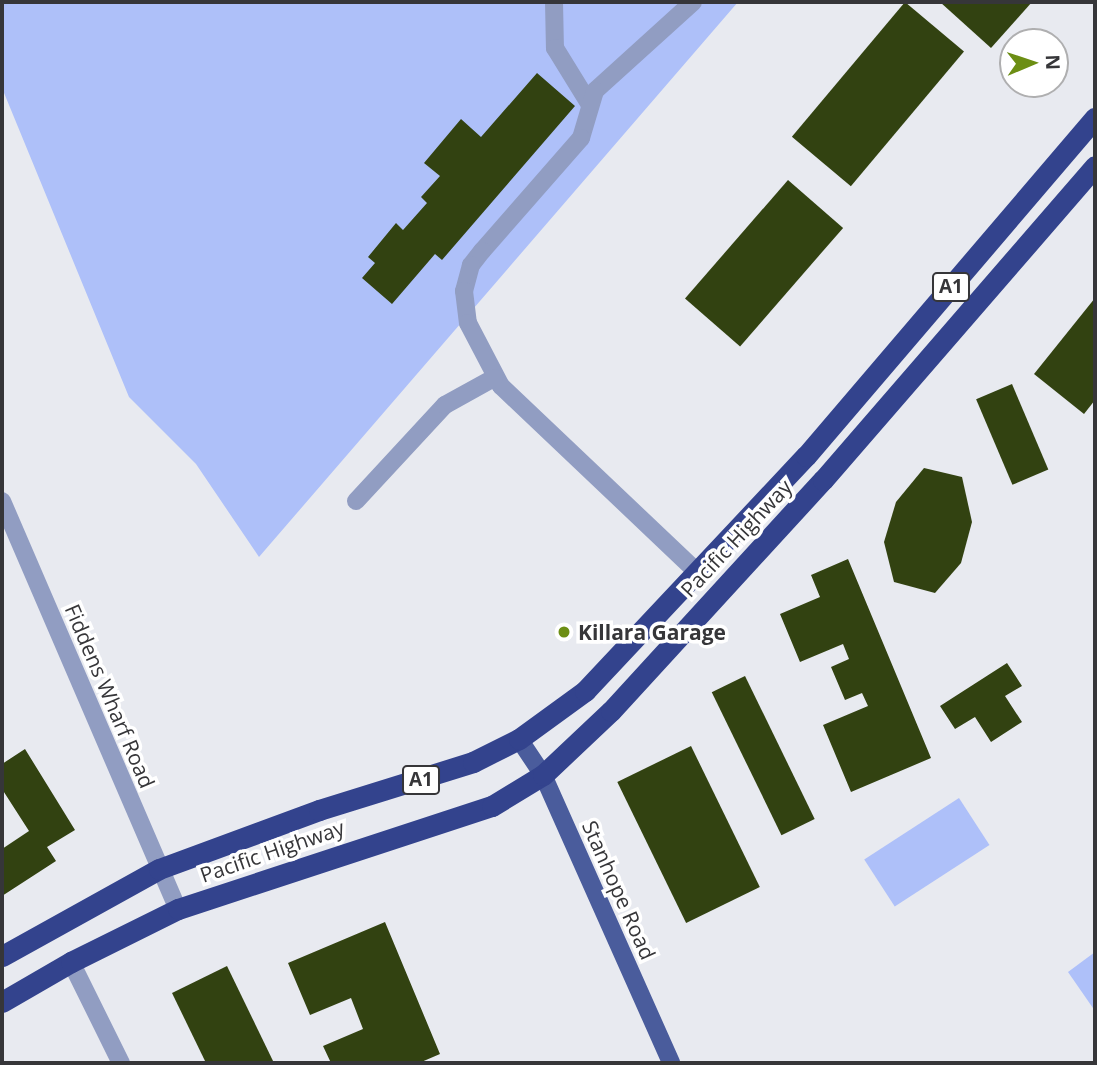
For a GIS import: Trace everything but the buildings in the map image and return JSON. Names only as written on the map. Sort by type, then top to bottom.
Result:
[{"type":"highway","name":"Pacific Highway","points":[[2,956],[159,869],[318,810],[473,762],[519,739],[585,691],[806,456],[1095,118]]},
{"type":"highway","name":"Pacific Highway","points":[[2,1002],[71,961],[178,909],[492,806],[543,775],[604,719],[823,480],[1095,166]]},
{"type":"main road","name":"Stanhope Road","points":[[519,739],[543,775],[671,1063]]},
{"type":"street","points":[[554,2],[555,48],[590,105]]},
{"type":"street","points":[[693,2],[608,76],[590,105],[581,138],[482,251],[467,276],[464,307],[494,378],[697,572]]},
{"type":"street","points":[[356,501],[445,405],[494,378]]},
{"type":"street","name":"Fiddens Wharf Road","points":[[2,501],[178,909]]},
{"type":"street","points":[[71,961],[121,1063]]},
{"type":"shaded area","points":[[2,2],[738,2],[259,557],[196,464],[129,397],[2,88]]},
{"type":"shaded area","points":[[959,798],[989,845],[895,907],[864,860]]},
{"type":"shaded area","points":[[1095,952],[1095,1011],[1068,972]]},
{"type":"place","name":"Killara Garage","points":[[564,632]]}]
